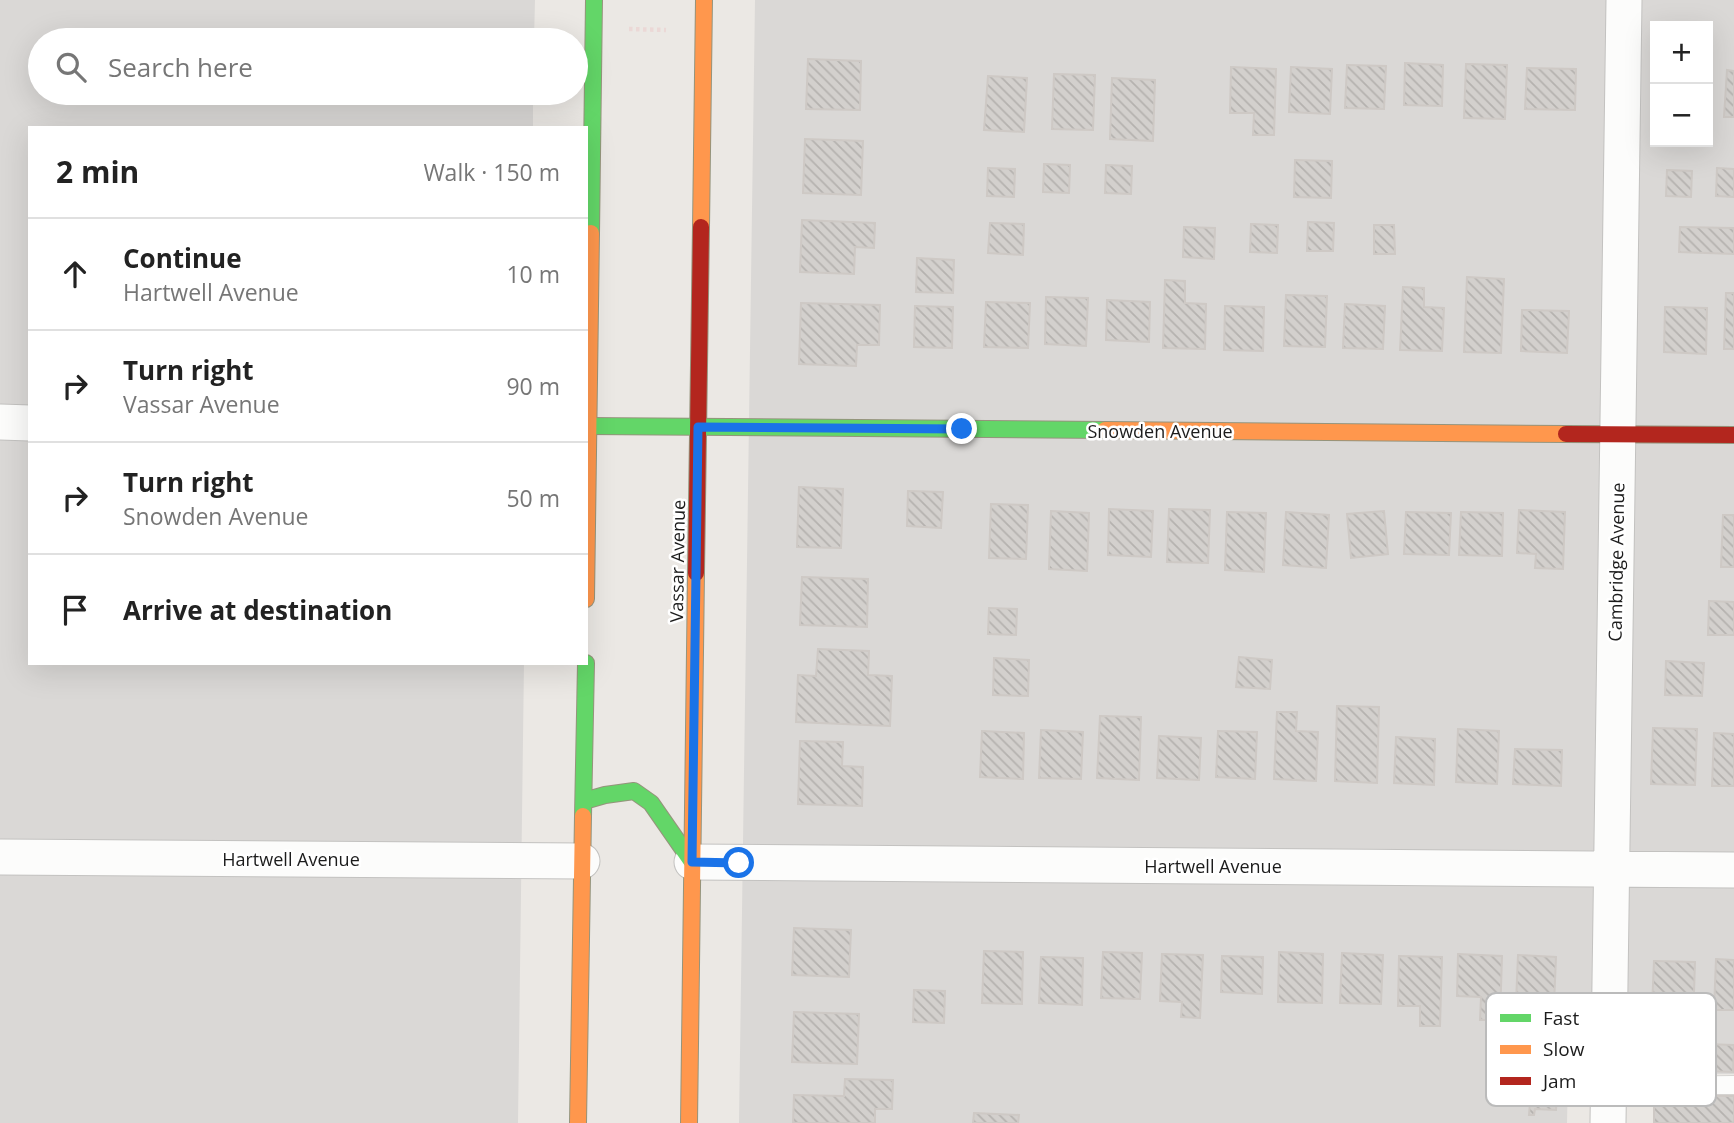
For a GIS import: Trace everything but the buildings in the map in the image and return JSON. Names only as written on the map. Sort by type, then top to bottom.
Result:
[{"type":"street","points":[[588,365],[594,0]]},
{"type":"street","name":"Vassar Avenue","points":[[689,1123],[704,0]]},
{"type":"street","name":"Cambridge Avenue","points":[[1610,993],[1623,0]]},
{"type":"street","points":[[0,422],[28,423]]},
{"type":"street","name":"Snowden Avenue","points":[[588,426],[1734,435]]},
{"type":"street","points":[[578,1123],[586,665]]},
{"type":"street","points":[[584,801],[634,791],[651,803],[692,862]]},
{"type":"street","name":"Hartwell Avenue","points":[[0,857],[582,861]]},
{"type":"street","name":"Hartwell Avenue","points":[[692,862],[1734,870]]},
{"type":"lane","points":[[1716,1085],[1734,1085]]},
{"type":"path","points":[[620,29],[666,30]]},
{"type":"shaded area","points":[[0,0],[535,0],[534,28],[28,28],[28,105],[533,105],[533,126],[28,126],[28,665],[524,665],[518,1123],[0,1123]]},
{"type":"shaded area","points":[[755,0],[1734,0],[1734,1074],[1716,1074],[1716,993],[1486,993],[1486,1106],[1567,1106],[1567,1123],[739,1123]]},
{"type":"traffic: fast","points":[[591,233],[594,0]]},
{"type":"traffic: fast","points":[[588,426],[1105,430]]},
{"type":"traffic: fast","points":[[583,816],[586,665]]},
{"type":"traffic: fast","points":[[584,801],[634,791],[651,803],[692,862]]},
{"type":"traffic: slow","points":[[701,227],[704,0]]},
{"type":"traffic: slow","points":[[588,453],[591,233]]},
{"type":"traffic: slow","points":[[1105,430],[1566,434]]},
{"type":"traffic: slow","points":[[689,1123],[696,573]]},
{"type":"traffic: slow","points":[[578,1123],[583,816]]},
{"type":"traffic: jam","points":[[696,573],[701,227]]},
{"type":"traffic: jam","points":[[1566,434],[1734,435]]},
{"type":"route","points":[[739,863],[692,862],[698,427],[962,429]]}]
